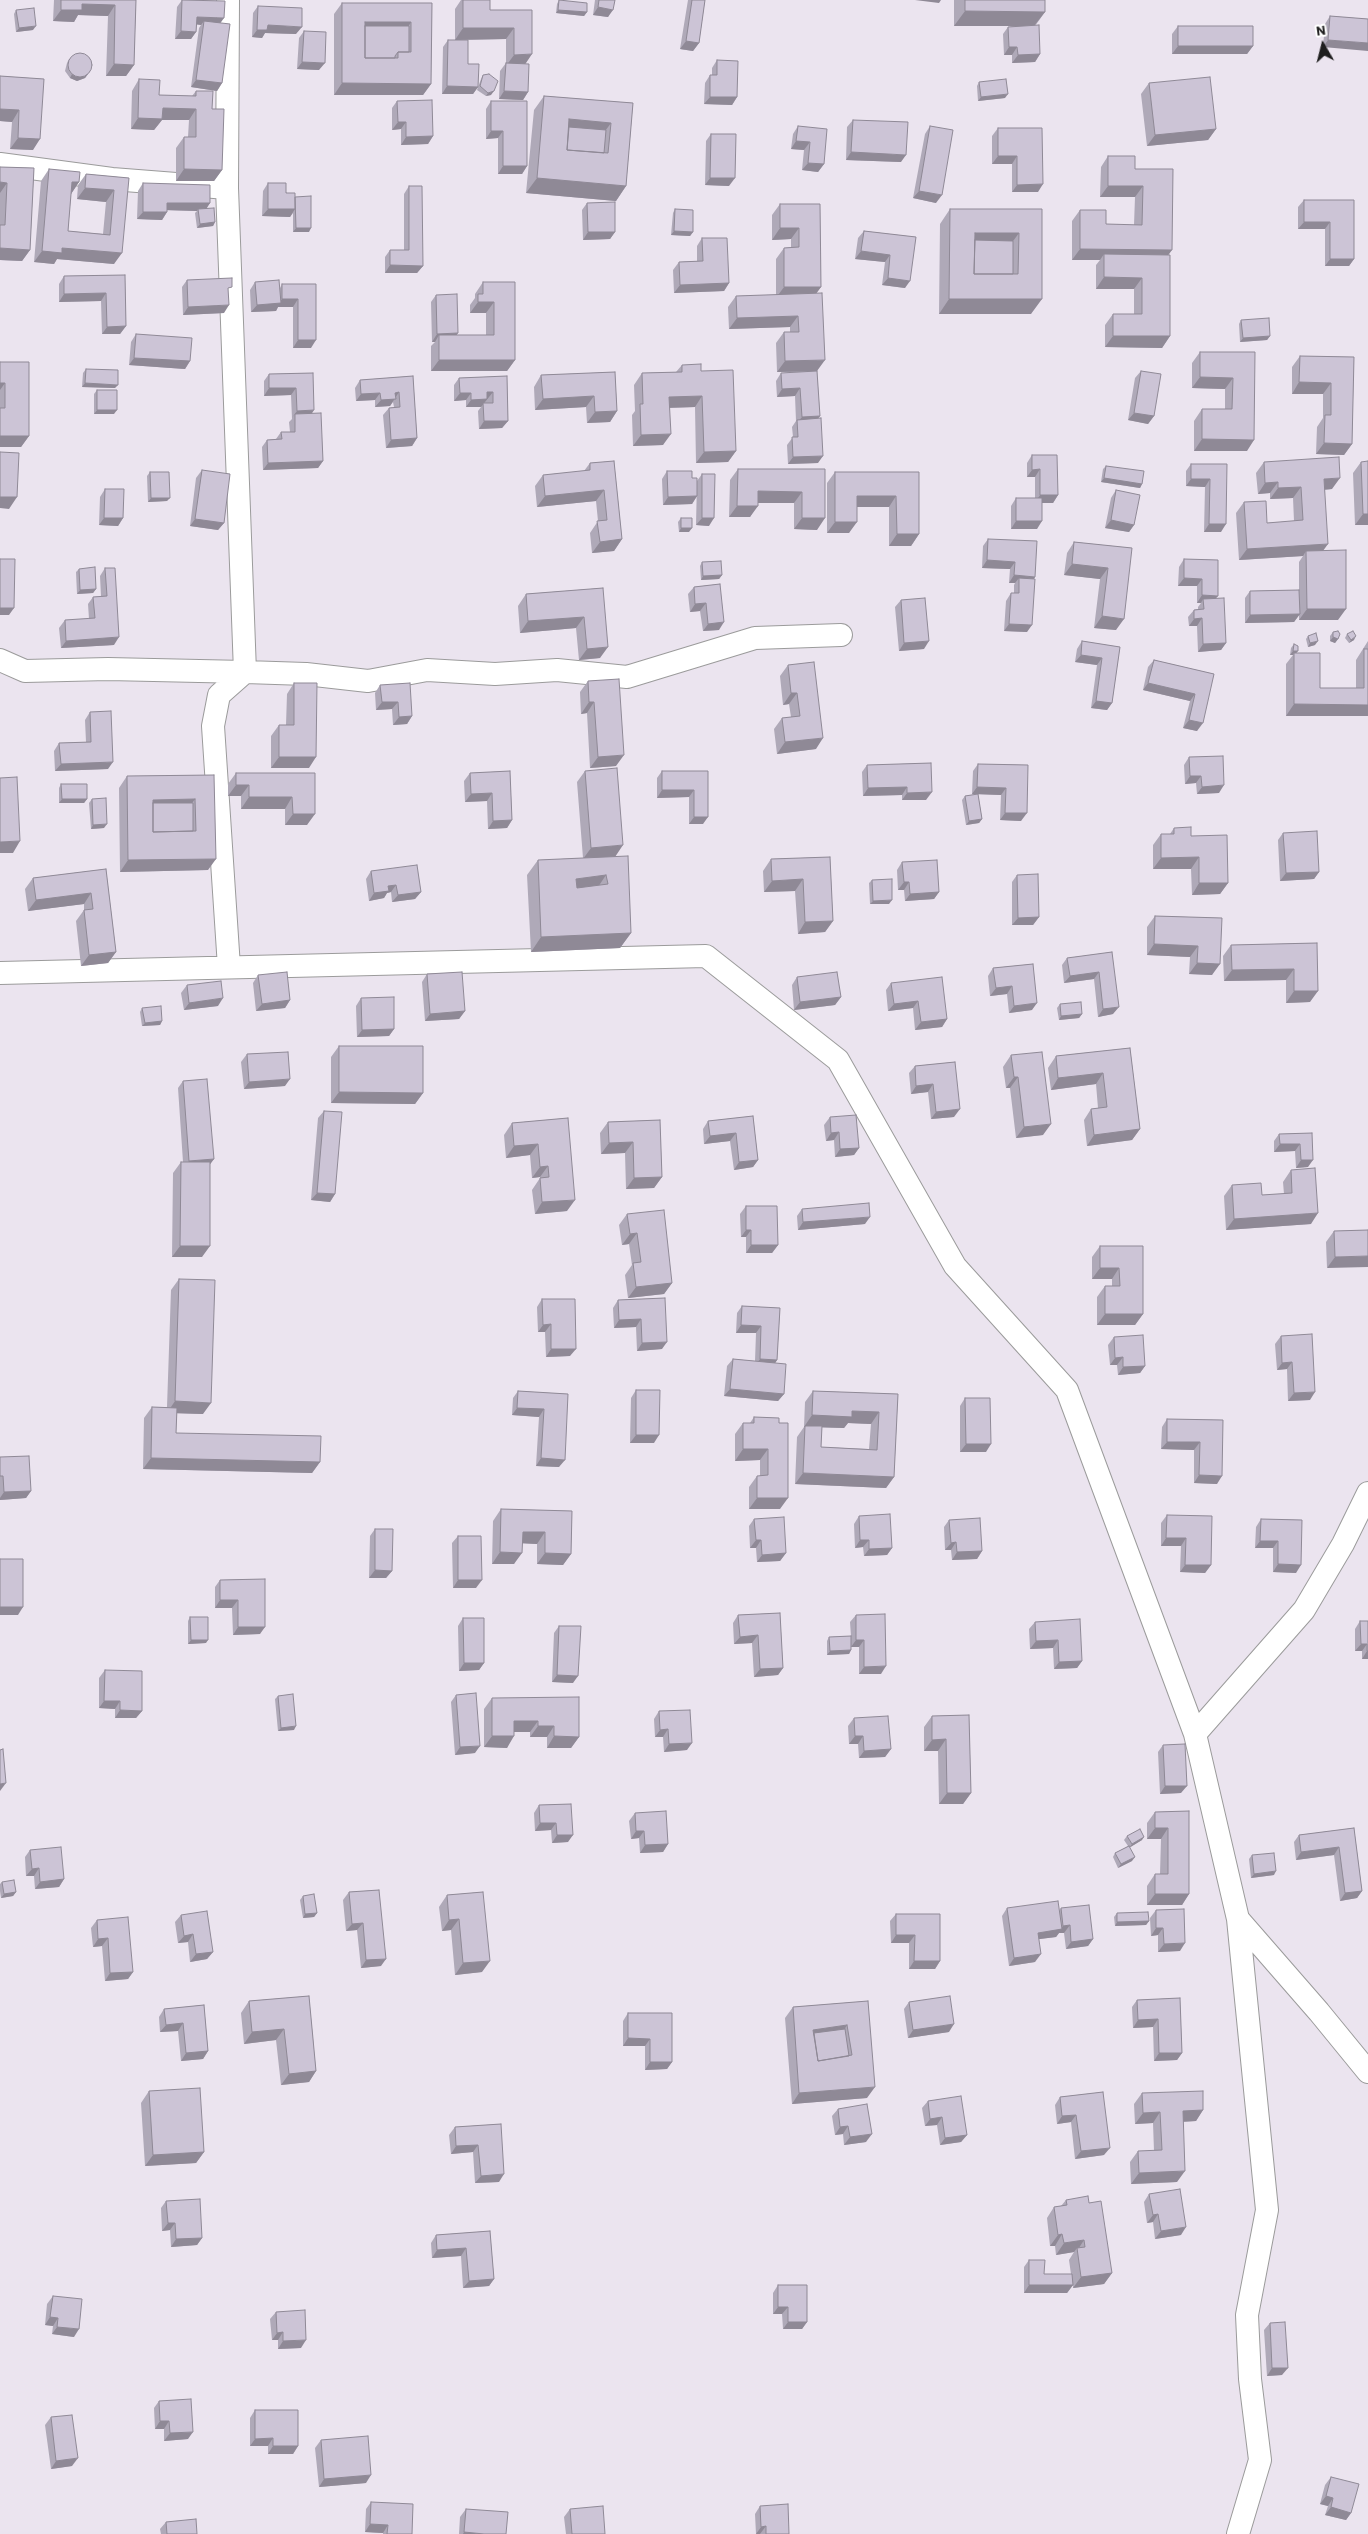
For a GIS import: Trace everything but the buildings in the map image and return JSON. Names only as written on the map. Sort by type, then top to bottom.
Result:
[{"type":"street","points":[[228,0],[228,188],[245,672]]},
{"type":"street","points":[[0,164],[112,179],[228,188]]},
{"type":"street","points":[[0,660],[25,671],[108,669],[245,672],[306,674],[368,681],[427,670],[495,674],[557,670],[627,677],[755,638],[842,635]]},
{"type":"street","points":[[229,967],[214,726],[219,695],[245,672]]},
{"type":"street","points":[[0,973],[706,956],[838,1060],[955,1266],[1067,1390],[1195,1734],[1238,1918],[1267,2210],[1247,2315],[1250,2379],[1260,2460],[1238,2534]]},
{"type":"street","points":[[1195,1734],[1304,1610],[1343,1544],[1368,1493]]},
{"type":"street","points":[[1238,1918],[1320,2012],[1368,2072]]}]
